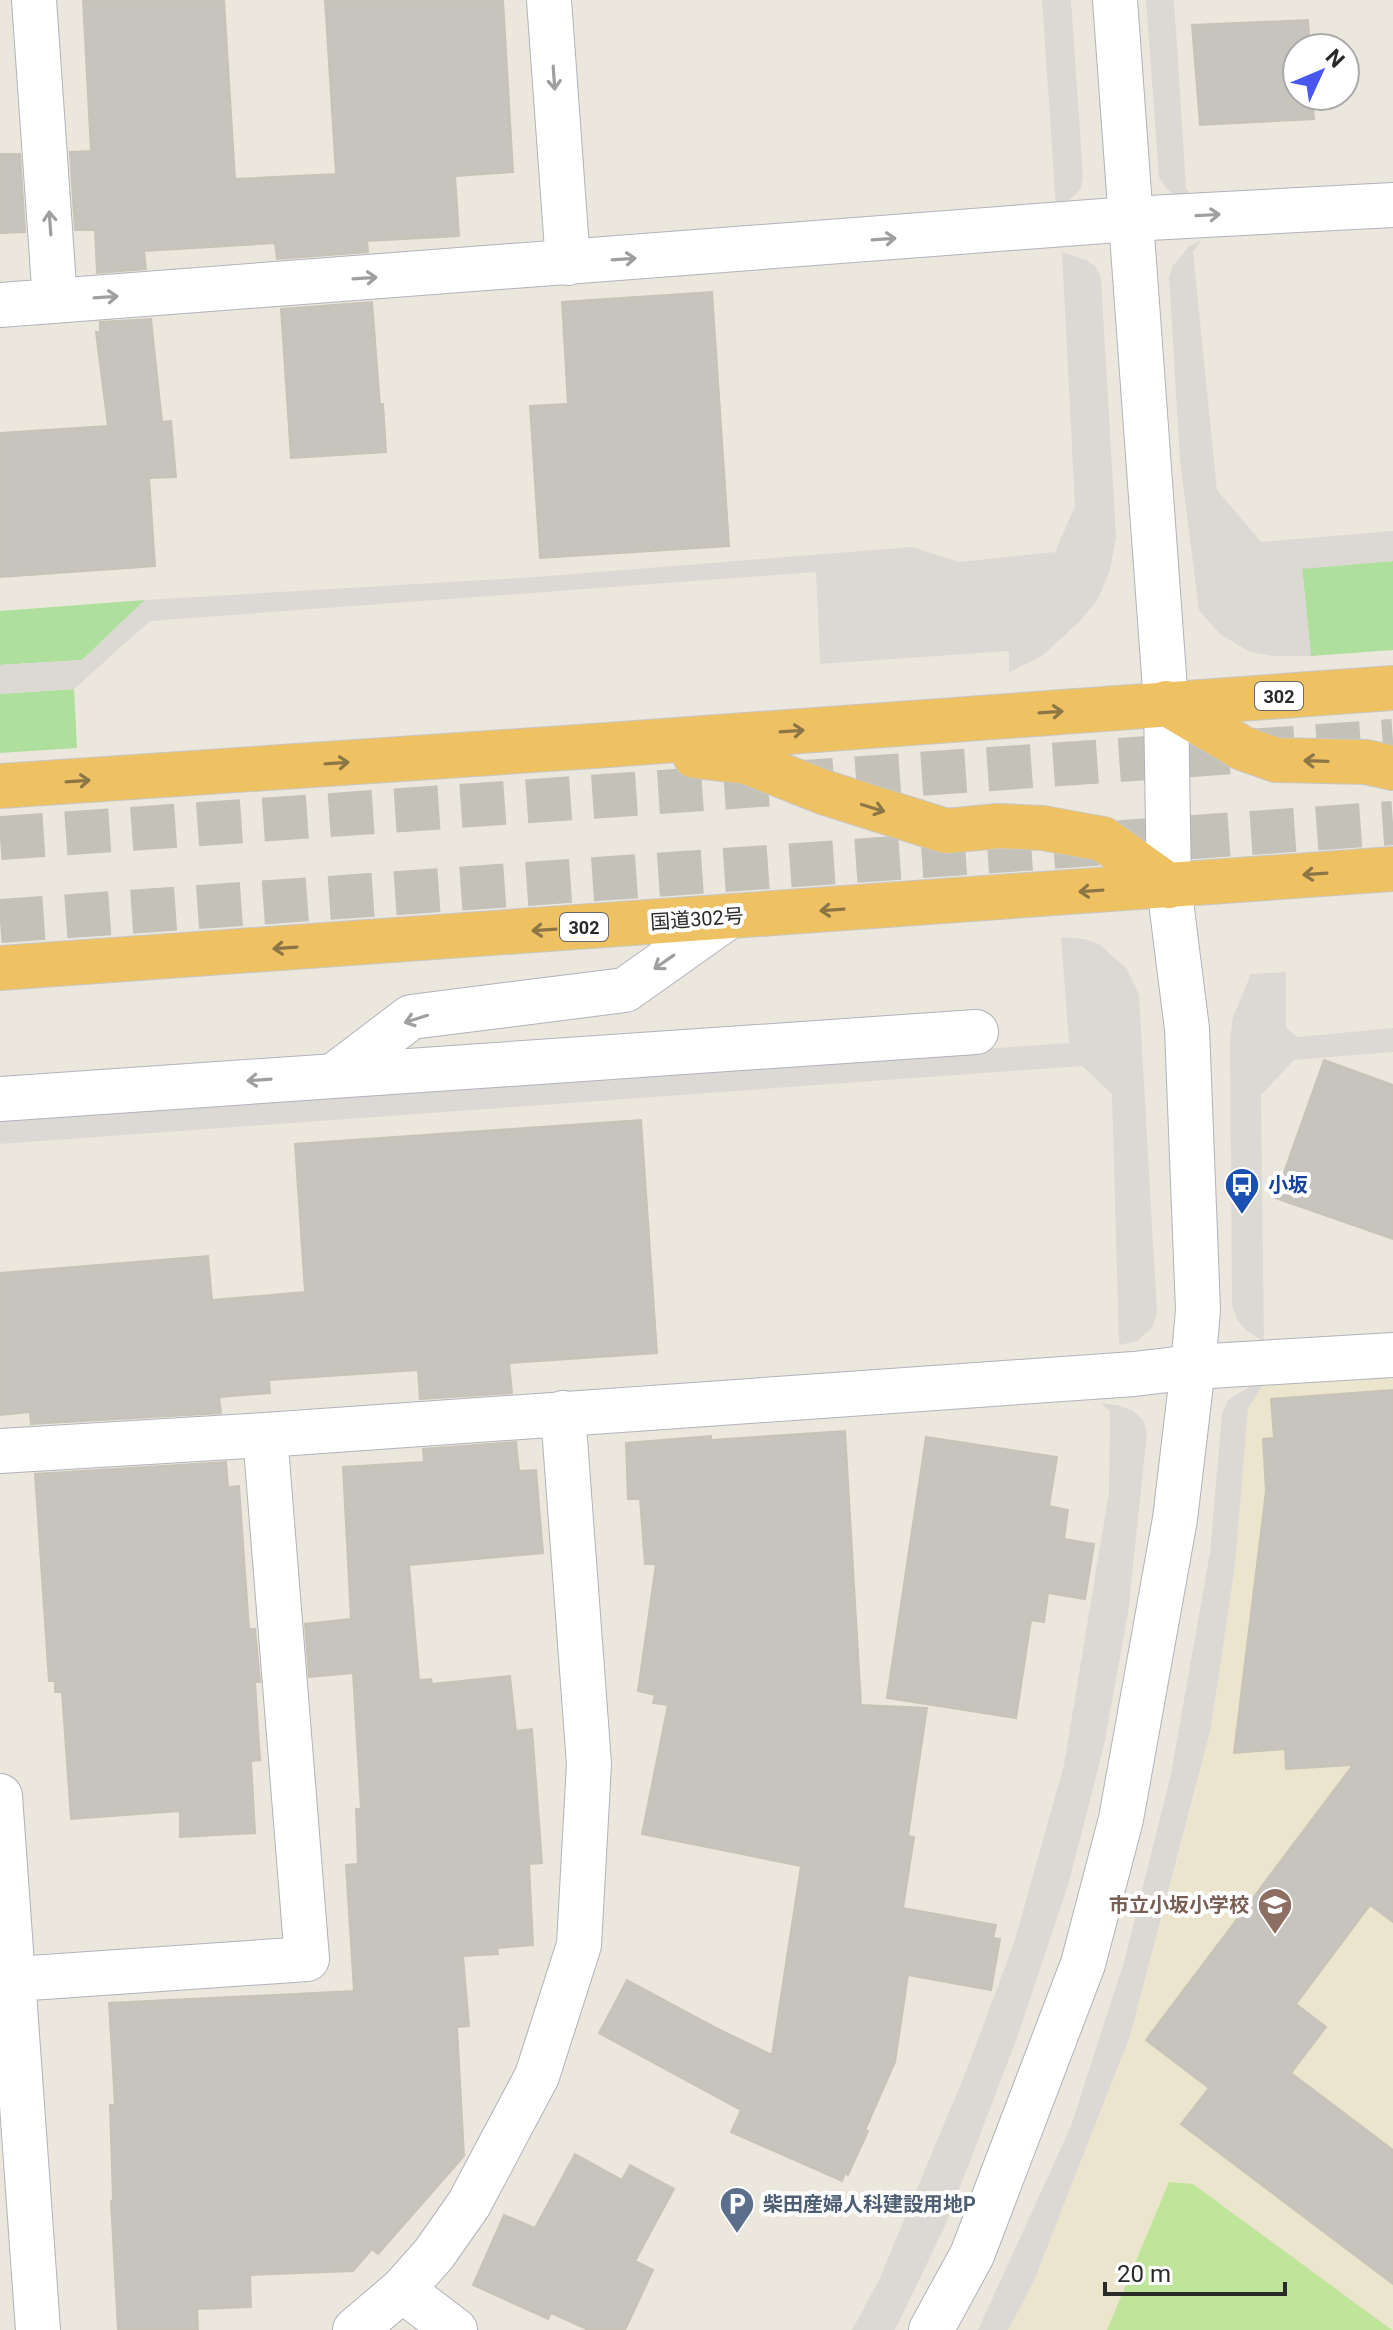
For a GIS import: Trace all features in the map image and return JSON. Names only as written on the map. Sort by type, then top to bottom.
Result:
[{"type":"highway","name":"302","points":[[0,786],[1393,688]]},
{"type":"highway","points":[[1166,703],[1242,748],[1276,760],[1366,762],[1393,768]]},
{"type":"highway","points":[[608,745],[747,762],[826,793],[946,831],[998,826],[1043,828],[1103,839],[1169,886]]},
{"type":"highway","name":"国道302号","points":[[0,968],[1393,869]]},
{"type":"street","points":[[34,0],[55,301]]},
{"type":"street","points":[[549,0],[568,263]]},
{"type":"street","points":[[931,2330],[972,2255],[1083,1964],[1121,1819],[1175,1519],[1198,1310],[1187,1029],[1169,886],[1166,703],[1115,0]]},
{"type":"street","points":[[0,305],[1130,219],[1393,205]]},
{"type":"street","points":[[336,1074],[411,1017],[625,990],[728,917]]},
{"type":"street","points":[[0,1099],[976,1032]]},
{"type":"street","points":[[0,1451],[1393,1355]]},
{"type":"street","points":[[355,2330],[402,2290],[434,2254],[469,2204],[537,2076],[579,1945],[589,1764],[563,1413]]},
{"type":"street","points":[[6,1980],[307,1959],[265,1435]]},
{"type":"street","points":[[0,1796],[6,1980],[38,2330]]},
{"type":"street","points":[[402,2290],[455,2330]]},
{"type":"shaded area","points":[[1042,0],[1071,0],[1083,177],[1076,194],[1056,207]]},
{"type":"shaded area","points":[[1146,0],[1174,0],[1186,189],[1194,197],[1175,196],[1159,177]]},
{"type":"shaded area","points":[[1202,240],[1193,252],[1217,490],[1261,542],[1393,531],[1393,561],[1302,569],[1311,656],[1273,656],[1250,652],[1220,634],[1199,610],[1180,459],[1169,276],[1188,247]]},
{"type":"shaded area","points":[[1062,252],[1086,260],[1095,266],[1101,277],[1116,537],[1110,570],[1098,599],[1081,620],[1042,656],[1009,672],[1009,651],[820,664],[816,572],[150,621],[74,689],[0,694],[0,665],[82,660],[145,600],[536,577],[912,547],[959,562],[1055,552],[1075,506]]},
{"type":"shaded area","points":[[1061,937],[1099,944],[1127,969],[1139,995],[1157,1313],[1152,1328],[1137,1341],[1119,1345],[1112,1094],[1082,1066],[0,1144],[0,1118],[1069,1043]]},
{"type":"shaded area","points":[[1286,972],[1286,1028],[1298,1037],[1393,1028],[1393,1052],[1294,1060],[1261,1095],[1264,1342],[1238,1321],[1232,1306],[1230,1040],[1233,1017],[1251,974]]},
{"type":"shaded area","name":"市立小坂小学校","points":[[1393,1377],[1393,2330],[1008,2330],[1033,2283],[1130,2036],[1184,1835],[1212,1725],[1235,1565],[1248,1408],[1263,1385]]},
{"type":"shaded area","points":[[1254,1384],[1263,1385],[1248,1408],[1235,1565],[1211,1728],[1130,2036],[1033,2283],[1008,2330],[978,2330],[1071,2126],[1124,1962],[1171,1774],[1210,1553],[1222,1414],[1228,1400]]},
{"type":"shaded area","points":[[1100,1403],[1132,1410],[1143,1420],[1147,1433],[1128,1613],[1104,1745],[1069,1882],[1017,2038],[945,2226],[895,2330],[852,2330],[879,2280],[967,2069],[1014,1943],[1064,1765],[1109,1492],[1110,1411]]},
{"type":"green space","points":[[1393,561],[1393,650],[1311,656],[1302,568]]},
{"type":"green space","points":[[145,600],[82,660],[0,665],[0,611]]},
{"type":"green space","points":[[74,689],[77,748],[0,753],[0,694]]},
{"type":"green space","points":[[1169,2182],[1193,2184],[1392,2330],[1107,2330]]},
{"type":"building","points":[[83,0],[224,0],[235,179],[336,174],[325,0],[503,0],[513,172],[455,176],[459,236],[367,241],[368,252],[277,259],[275,243],[144,251],[146,269],[97,273],[95,230],[75,230],[70,152],[91,151]]},
{"type":"building","points":[[1308,20],[1309,32],[1281,32],[1281,112],[1313,112],[1314,119],[1200,125],[1192,25]]},
{"type":"building","points":[[0,154],[20,154],[25,232],[0,233]]},
{"type":"building","points":[[712,292],[729,546],[540,558],[530,406],[568,404],[562,302]]},
{"type":"building","points":[[372,302],[386,452],[291,458],[281,309]]},
{"type":"building","points":[[151,319],[162,422],[171,421],[176,477],[149,478],[155,566],[0,577],[0,433],[108,426],[96,332],[100,332],[100,322]]},
{"type":"building","points":[[1324,1060],[1393,1085],[1393,1239],[1275,1198]]},
{"type":"building","points":[[641,1120],[657,1353],[509,1363],[512,1393],[420,1399],[418,1370],[269,1380],[270,1393],[219,1397],[221,1413],[31,1424],[30,1412],[0,1415],[0,1273],[208,1256],[212,1300],[305,1292],[295,1144]]},
{"type":"building","points":[[1393,1390],[1393,1922],[1370,1905],[1296,2004],[1326,2027],[1291,2073],[1393,2150],[1393,2284],[1181,2124],[1209,2088],[1146,2040],[1353,1765],[1286,1769],[1285,1749],[1234,1753],[1266,1491],[1263,1439],[1274,1438],[1271,1399]]},
{"type":"building","points":[[845,1431],[861,1705],[927,1708],[908,1836],[914,1837],[903,1908],[996,1925],[993,1938],[1000,1939],[991,1990],[908,1975],[895,2062],[865,2130],[868,2131],[848,2175],[845,2173],[842,2181],[731,2132],[741,2110],[599,2033],[627,1980],[772,2055],[801,1866],[642,1834],[668,1705],[653,1703],[655,1695],[638,1691],[656,1564],[645,1564],[640,1499],[628,1499],[626,1443]]},
{"type":"building","points":[[926,1437],[1057,1457],[1049,1506],[1068,1510],[1064,1539],[1094,1544],[1085,1599],[1048,1593],[1044,1622],[1031,1620],[1016,1718],[887,1698]]},
{"type":"building","points":[[516,1442],[519,1471],[536,1470],[543,1553],[409,1565],[419,1680],[431,1679],[432,1684],[510,1676],[516,1731],[532,1729],[542,1863],[529,1864],[533,1945],[497,1948],[498,1954],[463,1956],[469,2026],[457,2027],[464,2156],[378,2254],[372,2249],[353,2271],[250,2275],[251,2307],[197,2309],[198,2330],[118,2330],[111,2201],[110,2105],[115,2105],[109,2003],[354,1991],[346,1865],[358,1864],[356,1809],[361,1809],[353,1673],[309,1677],[305,1624],[351,1619],[343,1467],[424,1462],[423,1449]]},
{"type":"building","points":[[226,1462],[228,1487],[239,1486],[249,1629],[255,1629],[260,1682],[255,1682],[260,1760],[251,1761],[255,1833],[180,1837],[180,1811],[71,1819],[62,1692],[55,1692],[55,1681],[49,1681],[35,1474]]},
{"type":"building","points":[[575,2154],[622,2180],[630,2165],[674,2189],[635,2261],[653,2270],[625,2330],[589,2330],[551,2313],[548,2319],[473,2285],[504,2215],[535,2228]]},
{"type":"tunnel","points":[[0,838],[1393,741]]},
{"type":"tunnel","points":[[0,921],[1393,823]]},
{"type":"place","name":"小坂","points":[[1242,1216]]},
{"type":"place","name":"市立小坂小学校","points":[[1275,1936]]},
{"type":"place","name":"柴田産婦人科建設用地P","points":[[737,2235]]}]
